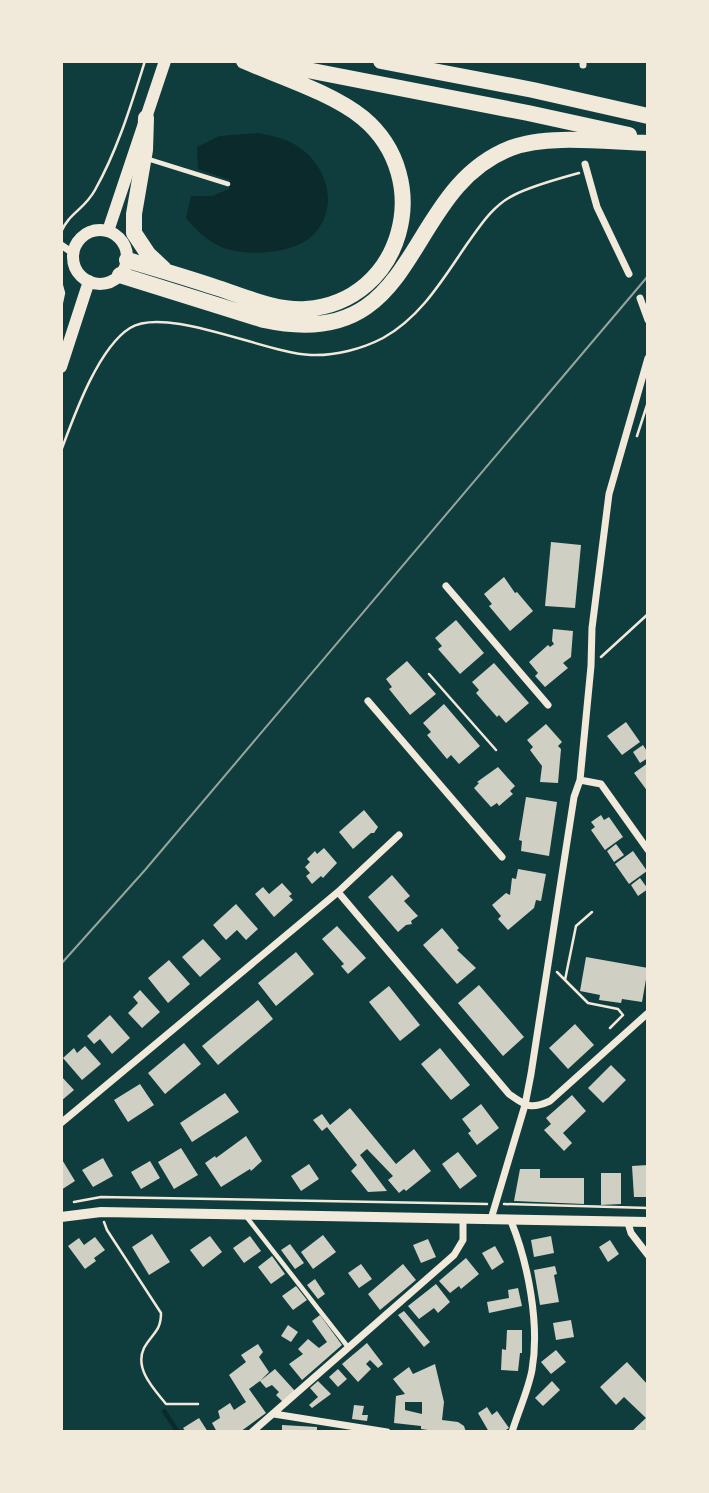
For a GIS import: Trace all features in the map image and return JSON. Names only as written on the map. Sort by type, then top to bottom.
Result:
[{"type":"highway","points":[[127,260],[268,304],[307,309],[329,304],[366,285],[392,253],[400,231],[404,207],[402,183],[395,161],[383,141],[363,119],[329,99],[244,61]]},
{"type":"highway","points":[[261,61],[528,113],[648,141]]},
{"type":"highway","points":[[381,61],[533,90],[648,116]]},
{"type":"highway","points":[[146,118],[144,158],[134,214],[134,233],[148,254],[169,272]]},
{"type":"highway","points":[[120,275],[287,325],[310,325],[334,320],[357,312],[377,300],[393,283],[445,200],[463,177],[485,161],[534,141],[648,141]]},
{"type":"main road","points":[[108,231],[165,61]]},
{"type":"main road","points":[[108,231],[118,236],[125,245],[127,260],[120,275],[109,282],[99,284],[89,281],[77,270],[74,253],[81,238],[88,232],[108,231]]},
{"type":"main road","points":[[61,367],[89,281]]},
{"type":"street","points":[[585,164],[597,207],[629,274]]},
{"type":"street","points":[[61,245],[74,253]]},
{"type":"street","points":[[640,298],[648,320]]},
{"type":"street","points":[[491,1219],[525,1105],[574,797],[580,780],[596,594],[610,494],[648,358]]},
{"type":"street","points":[[446,586],[548,705]]},
{"type":"street","points":[[368,701],[502,857]]},
{"type":"street","points":[[580,780],[601,784],[648,850]]},
{"type":"street","points":[[61,1123],[338,892],[399,835]]},
{"type":"street","points":[[338,892],[509,1094],[525,1105],[537,1107],[550,1101],[648,1013]]},
{"type":"street","points":[[61,1217],[101,1212],[648,1222]]},
{"type":"street","points":[[252,1432],[454,1255],[463,1240],[463,1219]]},
{"type":"street","points":[[511,1221],[522,1247],[536,1331],[532,1371],[512,1432]]},
{"type":"street","points":[[628,1223],[631,1233],[648,1255]]},
{"type":"street","points":[[274,1414],[387,1432]]},
{"type":"lane","points":[[144,158],[228,184]]},
{"type":"lane","points":[[244,1215],[348,1347]]},
{"type":"path","points":[[61,232],[66,219],[86,205],[115,153],[145,61]]},
{"type":"path","points":[[61,282],[64,293],[61,307]]},
{"type":"path","points":[[591,666],[648,614]]},
{"type":"path","points":[[429,674],[496,750]]},
{"type":"path","points":[[565,980],[576,926],[592,912]]},
{"type":"path","points":[[548,962],[588,1003],[618,1009],[623,1015],[610,1028]]},
{"type":"path","points":[[63,1204],[101,1197],[648,1208]]},
{"type":"path","points":[[101,1212],[107,1230],[161,1313],[161,1325],[143,1350],[142,1368],[153,1389],[166,1404],[198,1404]]},
{"type":"water","points":[[259,133],[286,140],[302,149],[312,159],[325,182],[327,208],[316,232],[298,245],[273,252],[234,251],[208,239],[186,218],[191,196],[212,196],[229,189],[230,180],[198,169],[197,147],[219,136]]},
{"type":"building","points":[[551,542],[581,545],[575,608],[545,606]]},
{"type":"building","points":[[504,577],[533,611],[510,631],[489,606],[492,604],[484,594]]},
{"type":"building","points":[[456,620],[484,653],[460,674],[438,649],[442,646],[435,638]]},
{"type":"building","points":[[553,629],[573,631],[571,657],[563,663],[568,668],[545,687],[535,676],[538,673],[529,662],[548,645],[550,647],[554,644]]},
{"type":"building","points":[[407,661],[436,694],[410,715],[389,689],[392,687],[386,679]]},
{"type":"building","points":[[494,663],[529,703],[506,723],[499,715],[497,717],[476,693],[479,690],[472,682]]},
{"type":"building","points":[[444,704],[480,746],[459,764],[451,755],[447,759],[427,735],[431,732],[423,723]]},
{"type":"building","points":[[626,722],[640,742],[622,755],[607,736]]},
{"type":"building","points":[[546,724],[562,742],[558,746],[561,749],[558,783],[540,782],[542,766],[530,750],[533,747],[527,740]]},
{"type":"building","points":[[643,745],[648,758],[640,763],[633,752]]},
{"type":"building","points":[[648,763],[648,792],[634,773]]},
{"type":"building","points":[[498,767],[515,786],[510,791],[513,794],[499,806],[497,803],[491,807],[474,788],[479,783],[477,782]]},
{"type":"building","points":[[526,797],[557,802],[549,856],[521,851],[522,841],[519,840]]},
{"type":"building","points":[[364,810],[378,827],[353,849],[339,832]]},
{"type":"building","points":[[601,815],[604,820],[609,817],[623,837],[605,850],[591,830],[595,827],[591,822]]},
{"type":"building","points":[[616,844],[624,855],[614,862],[607,851]]},
{"type":"building","points":[[324,848],[337,863],[323,878],[321,876],[312,884],[306,876],[310,873],[305,867],[310,862],[307,859],[315,851],[317,854]]},
{"type":"building","points":[[633,851],[647,871],[629,884],[615,864]]},
{"type":"building","points":[[518,869],[546,874],[541,901],[536,900],[534,908],[508,930],[498,919],[501,916],[492,905],[506,893],[510,895],[512,878],[516,879]]},
{"type":"building","points":[[392,875],[410,896],[404,901],[418,916],[411,921],[412,924],[406,925],[398,932],[368,897]]},
{"type":"building","points":[[640,878],[648,889],[638,896],[631,885]]},
{"type":"building","points":[[282,883],[292,894],[289,896],[293,900],[274,917],[255,894],[263,887],[269,894]]},
{"type":"building","points":[[236,904],[258,929],[246,940],[237,930],[226,940],[213,925]]},
{"type":"building","points":[[337,926],[366,958],[348,974],[341,966],[344,964],[322,939]]},
{"type":"building","points":[[442,928],[459,948],[457,950],[476,968],[457,984],[423,945]]},
{"type":"building","points":[[203,939],[221,959],[200,977],[182,957]]},
{"type":"building","points":[[296,952],[314,974],[276,1006],[258,983]]},
{"type":"building","points":[[586,957],[648,968],[642,1002],[599,1000],[600,995],[580,991]]},
{"type":"building","points":[[169,960],[190,984],[168,1003],[148,978]]},
{"type":"building","points":[[479,985],[524,1037],[503,1056],[458,1003]]},
{"type":"building","points":[[389,986],[420,1025],[400,1041],[369,1002]]},
{"type":"building","points":[[140,990],[160,1012],[142,1028],[128,1013],[138,1003],[133,997]]},
{"type":"building","points":[[258,1000],[273,1019],[218,1065],[202,1046]]},
{"type":"building","points":[[110,1015],[130,1038],[112,1054],[100,1039],[94,1044],[87,1036]]},
{"type":"building","points":[[575,1024],[594,1045],[568,1069],[549,1048]]},
{"type":"building","points":[[184,1043],[201,1064],[165,1094],[148,1073]]},
{"type":"building","points":[[85,1046],[101,1064],[82,1080],[63,1058],[74,1048],[77,1053]]},
{"type":"building","points":[[440,1048],[470,1085],[451,1100],[421,1064]]},
{"type":"building","points":[[611,1065],[626,1080],[603,1103],[588,1088]]},
{"type":"building","points":[[61,1076],[74,1090],[61,1101]]},
{"type":"building","points":[[140,1084],[154,1105],[128,1122],[114,1100]]},
{"type":"building","points":[[225,1093],[239,1112],[192,1142],[180,1123]]},
{"type":"building","points":[[572,1095],[586,1111],[563,1133],[572,1143],[564,1151],[544,1130],[551,1124],[546,1118]]},
{"type":"building","points":[[481,1104],[499,1128],[477,1145],[462,1119]]},
{"type":"building","points":[[350,1108],[396,1164],[414,1149],[431,1171],[406,1191],[404,1189],[399,1193],[388,1180],[393,1176],[367,1149],[360,1155],[387,1191],[368,1192],[351,1171],[357,1165],[327,1127],[322,1131],[313,1120],[322,1114],[330,1125]]},
{"type":"building","points":[[246,1136],[262,1161],[251,1171],[250,1169],[221,1187],[205,1163]]},
{"type":"building","points":[[181,1148],[198,1175],[174,1189],[158,1162]]},
{"type":"building","points":[[458,1152],[477,1176],[460,1189],[442,1164]]},
{"type":"building","points":[[61,1158],[75,1181],[61,1190]]},
{"type":"building","points":[[103,1158],[113,1176],[93,1187],[82,1170]]},
{"type":"building","points":[[150,1161],[160,1178],[141,1189],[131,1172]]},
{"type":"building","points":[[309,1164],[319,1179],[301,1191],[291,1176]]},
{"type":"building","points":[[648,1165],[648,1197],[634,1197],[632,1166]]},
{"type":"building","points":[[520,1169],[540,1169],[540,1178],[584,1178],[584,1204],[514,1201]]},
{"type":"building","points":[[601,1173],[621,1173],[621,1204],[601,1205]]},
{"type":"building","points":[[152,1234],[170,1262],[149,1275],[132,1247]]},
{"type":"building","points":[[323,1235],[336,1252],[313,1269],[301,1252]]},
{"type":"building","points":[[210,1236],[222,1252],[203,1267],[190,1250]]},
{"type":"building","points":[[250,1236],[261,1251],[244,1263],[233,1248]]},
{"type":"building","points":[[551,1236],[554,1253],[534,1257],[531,1240]]},
{"type":"building","points":[[95,1237],[105,1250],[85,1269],[68,1246],[79,1238],[84,1245]]},
{"type":"building","points":[[428,1239],[436,1257],[421,1263],[413,1245]]},
{"type":"building","points":[[610,1240],[619,1254],[608,1262],[599,1247]]},
{"type":"building","points":[[290,1244],[304,1263],[295,1269],[281,1250]]},
{"type":"building","points":[[495,1246],[504,1262],[492,1270],[482,1253]]},
{"type":"building","points":[[272,1256],[285,1274],[271,1284],[258,1267]]},
{"type":"building","points":[[466,1258],[479,1274],[461,1289],[459,1286],[450,1293],[439,1281]]},
{"type":"building","points":[[361,1264],[372,1279],[359,1288],[348,1273]]},
{"type":"building","points":[[403,1264],[416,1280],[380,1310],[368,1294]]},
{"type":"building","points":[[555,1266],[559,1302],[540,1305],[534,1270]]},
{"type":"building","points":[[315,1279],[325,1294],[318,1299],[307,1285]]},
{"type":"building","points":[[436,1284],[450,1302],[438,1313],[434,1308],[419,1319],[408,1306]]},
{"type":"building","points":[[296,1286],[307,1300],[293,1310],[282,1296]]},
{"type":"building","points":[[518,1288],[522,1306],[489,1313],[487,1302],[509,1298],[508,1290]]},
{"type":"building","points":[[404,1311],[430,1342],[424,1347],[398,1315]]},
{"type":"building","points":[[320,1315],[342,1345],[302,1380],[289,1364],[303,1354],[298,1349],[308,1339],[319,1348],[327,1342],[312,1321]]},
{"type":"building","points":[[571,1320],[574,1337],[556,1340],[553,1323]]},
{"type":"building","points":[[288,1325],[298,1332],[291,1342],[281,1336]]},
{"type":"building","points":[[507,1330],[522,1330],[522,1353],[518,1371],[501,1370],[502,1349],[506,1350]]},
{"type":"building","points":[[367,1343],[383,1364],[378,1368],[370,1360],[366,1364],[371,1369],[358,1382],[342,1364]]},
{"type":"building","points":[[258,1344],[263,1352],[259,1357],[269,1372],[249,1389],[266,1413],[240,1432],[217,1432],[212,1423],[220,1418],[218,1411],[230,1403],[234,1410],[246,1402],[229,1375],[246,1362],[241,1355]]},
{"type":"building","points":[[556,1350],[566,1362],[551,1374],[541,1362]]},
{"type":"building","points":[[627,1362],[648,1385],[648,1432],[631,1432],[646,1418],[624,1397],[616,1405],[600,1387]]},
{"type":"building","points":[[435,1364],[444,1402],[442,1420],[458,1422],[464,1426],[466,1432],[441,1432],[421,1429],[421,1426],[394,1423],[396,1396],[405,1394],[393,1379],[409,1367],[413,1374]],"holes":[[[405,1402],[422,1402],[422,1414],[405,1410]]]},
{"type":"building","points":[[275,1369],[295,1391],[283,1402],[272,1385],[266,1388],[260,1381]]},
{"type":"building","points":[[338,1369],[347,1379],[338,1387],[329,1377]]},
{"type":"building","points":[[318,1381],[331,1394],[312,1408],[309,1405],[318,1397],[310,1388]]},
{"type":"building","points":[[552,1381],[560,1390],[543,1406],[535,1398]]},
{"type":"building","points":[[354,1405],[364,1406],[362,1415],[368,1415],[367,1421],[352,1419]]},
{"type":"building","points":[[487,1407],[492,1415],[497,1411],[509,1428],[503,1432],[489,1432],[478,1413]]},
{"type":"building","points":[[199,1418],[208,1432],[186,1432],[183,1428]]},
{"type":"building","points":[[282,1425],[317,1427],[317,1432],[282,1432]]},
{"type":"waterway","points":[[164,1411],[178,1432]]},
{"type":"tram line","points":[[61,964],[145,870],[648,276]]}]
